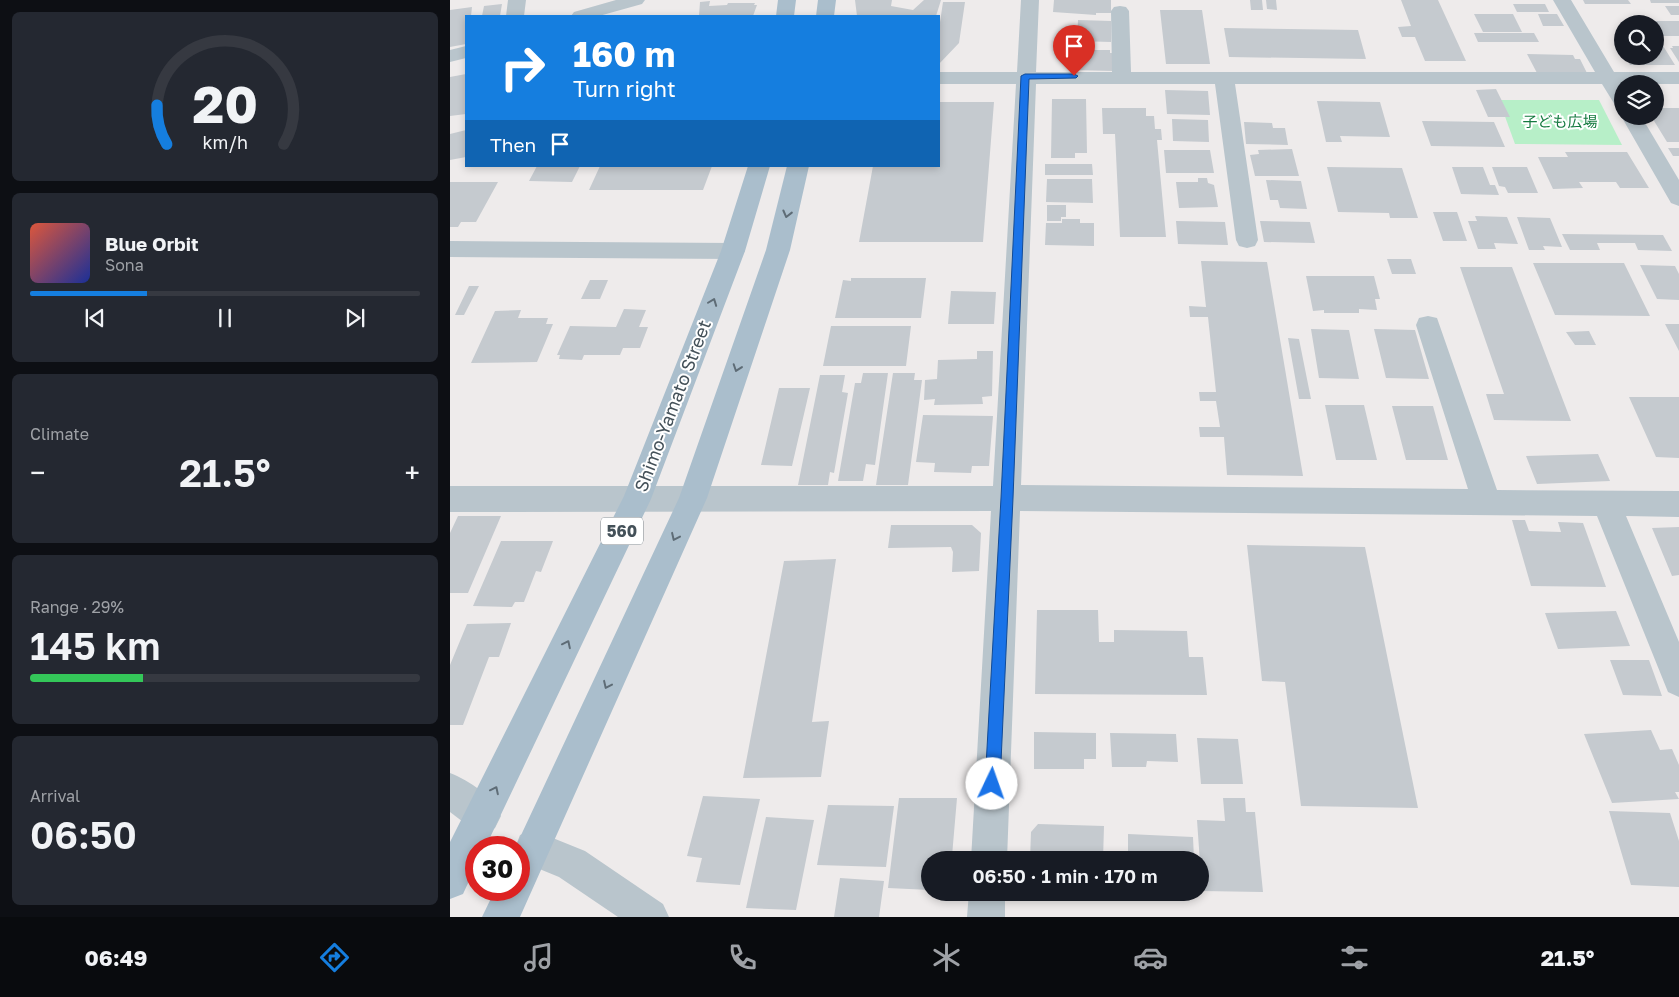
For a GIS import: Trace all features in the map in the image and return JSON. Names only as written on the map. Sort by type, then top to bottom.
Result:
[{"type":"main road","points":[[785,15],[786,0]]},
{"type":"main road","points":[[825,15],[827,0]]},
{"type":"main road","name":"Shimo-Yamato Street","points":[[450,881],[638,499],[733,251],[759,167]]},
{"type":"main road","name":"560","points":[[530,854],[693,498],[778,250],[798,167]]},
{"type":"main road","points":[[501,917],[509,901]]},
{"type":"street","points":[[515,15],[518,0]]},
{"type":"street","points":[[584,15],[636,0]]},
{"type":"street","points":[[989,851],[1030,0]]},
{"type":"street","points":[[1562,0],[1614,87]]},
{"type":"street","points":[[1120,11],[1122,77]]},
{"type":"street","points":[[450,56],[465,52]]},
{"type":"street","points":[[940,78],[1025,76],[1679,78]]},
{"type":"street","points":[[1224,77],[1247,240]]},
{"type":"street","points":[[1636,125],[1679,198]]},
{"type":"street","points":[[450,249],[733,251]]},
{"type":"street","points":[[1428,325],[1487,503]]},
{"type":"street","points":[[450,499],[1007,498],[1679,504]]},
{"type":"street","points":[[1607,504],[1679,681]]},
{"type":"street","points":[[450,790],[482,816]]},
{"type":"street","points":[[530,863],[572,864],[650,917]]},
{"type":"street","points":[[986,917],[987,901]]},
{"type":"green space","name":"子ども広場","points":[[1499,100],[1599,100],[1622,145],[1515,144]]},
{"type":"building","points":[[855,0],[892,0],[891,6],[913,10],[924,0],[941,0],[936,15],[857,15]]},
{"type":"building","points":[[1054,0],[1111,0],[1111,13],[1096,13],[1096,15],[1053,12]]},
{"type":"building","points":[[1250,0],[1262,0],[1263,10],[1251,10]]},
{"type":"building","points":[[1266,0],[1276,0],[1277,10],[1267,9]]},
{"type":"building","points":[[1401,0],[1438,0],[1466,61],[1425,61],[1415,37],[1402,37],[1398,27],[1411,26]]},
{"type":"building","points":[[1583,0],[1628,0],[1631,4],[1585,4]]},
{"type":"building","points":[[1650,0],[1679,0],[1679,3],[1651,3]]},
{"type":"building","points":[[710,1],[709,6],[727,5],[728,3],[755,3],[754,5],[757,5],[753,15],[699,15],[700,2]]},
{"type":"building","points":[[943,2],[965,2],[959,43],[940,63],[940,22]]},
{"type":"building","points":[[502,4],[500,15],[482,15],[484,6]]},
{"type":"building","points":[[1513,4],[1545,4],[1549,12],[1517,12]]},
{"type":"building","points":[[1665,6],[1679,6],[1679,15],[1671,15]]},
{"type":"building","points":[[472,7],[471,15],[465,15],[465,44],[450,47],[450,10]]},
{"type":"building","points":[[1160,10],[1202,10],[1210,64],[1166,64]]},
{"type":"building","points":[[1474,14],[1513,14],[1522,32],[1483,32]]},
{"type":"building","points":[[1538,14],[1557,14],[1564,26],[1543,26]]},
{"type":"building","points":[[1078,20],[1111,21],[1111,42],[1077,41]]},
{"type":"building","points":[[1664,21],[1679,21],[1679,36],[1664,36]]},
{"type":"building","points":[[1224,28],[1358,30],[1366,59],[1229,57]]},
{"type":"building","points":[[1474,33],[1534,33],[1539,42],[1478,42]]},
{"type":"building","points":[[1672,46],[1679,46],[1679,62],[1670,48],[1673,48]]},
{"type":"building","points":[[1664,47],[1675,65],[1664,65]]},
{"type":"building","points":[[1070,50],[1110,50],[1110,53],[1113,53],[1114,71],[1070,70]]},
{"type":"building","points":[[1527,54],[1573,55],[1575,59],[1580,59],[1587,73],[1537,73]]},
{"type":"building","points":[[465,74],[465,114],[450,116],[450,77]]},
{"type":"building","points":[[1496,89],[1510,117],[1488,117],[1476,90]]},
{"type":"building","points":[[1165,90],[1208,91],[1210,115],[1167,114]]},
{"type":"building","points":[[1052,99],[1086,99],[1087,153],[1075,153],[1075,158],[1051,158]]},
{"type":"building","points":[[1317,101],[1380,102],[1390,137],[1340,136],[1342,142],[1326,142]]},
{"type":"building","points":[[940,102],[994,102],[983,242],[859,242],[873,167],[940,167]]},
{"type":"building","points":[[1102,108],[1146,108],[1146,116],[1154,116],[1155,129],[1161,129],[1162,140],[1157,140],[1166,237],[1120,237],[1115,134],[1103,134]]},
{"type":"building","points":[[1664,108],[1679,108],[1679,142],[1667,142],[1657,125],[1664,125]]},
{"type":"building","points":[[1172,119],[1208,120],[1209,142],[1173,141]]},
{"type":"building","points":[[1422,121],[1494,122],[1505,147],[1431,146]]},
{"type":"building","points":[[1244,122],[1272,123],[1273,128],[1285,128],[1288,145],[1246,144]]},
{"type":"building","points":[[465,130],[465,157],[450,160],[450,134]]},
{"type":"building","points":[[1668,148],[1679,148],[1679,156],[1673,156]]},
{"type":"building","points":[[1292,149],[1299,176],[1255,176],[1250,155],[1259,154],[1258,150]]},
{"type":"building","points":[[1164,150],[1210,150],[1214,173],[1166,173]]},
{"type":"building","points":[[1565,152],[1627,152],[1649,188],[1620,188],[1616,182],[1579,182],[1583,188],[1553,189],[1538,157],[1568,157]]},
{"type":"building","points":[[1045,164],[1092,164],[1093,175],[1045,175]]},
{"type":"building","points":[[536,167],[580,167],[572,182],[529,181]]},
{"type":"building","points":[[600,167],[712,167],[703,190],[589,190]]},
{"type":"building","points":[[1327,167],[1402,168],[1418,218],[1390,218],[1389,213],[1338,212]]},
{"type":"building","points":[[1452,167],[1483,167],[1490,185],[1495,185],[1499,195],[1461,194]]},
{"type":"building","points":[[1492,167],[1527,167],[1538,193],[1508,193],[1505,187],[1499,186]]},
{"type":"building","points":[[1198,178],[1207,178],[1208,183],[1214,185],[1218,207],[1179,208],[1176,182],[1198,182]]},
{"type":"building","points":[[1047,179],[1092,179],[1093,203],[1046,202]]},
{"type":"building","points":[[1266,180],[1301,181],[1307,209],[1280,208],[1278,200],[1270,200]]},
{"type":"building","points":[[450,182],[498,182],[476,222],[461,222],[458,227],[450,227]]},
{"type":"building","points":[[1047,205],[1066,205],[1066,217],[1061,217],[1061,221],[1047,221]]},
{"type":"building","points":[[1433,212],[1457,212],[1467,241],[1443,241]]},
{"type":"building","points":[[1475,216],[1507,217],[1518,244],[1494,243],[1496,249],[1478,249],[1468,221],[1477,221]]},
{"type":"building","points":[[1517,217],[1550,218],[1562,247],[1543,246],[1545,250],[1529,250]]},
{"type":"building","points":[[1062,219],[1080,219],[1080,223],[1094,223],[1094,246],[1045,245],[1046,223],[1062,223]]},
{"type":"building","points":[[1176,221],[1225,222],[1228,245],[1178,244]]},
{"type":"building","points":[[1260,221],[1310,222],[1315,243],[1264,242]]},
{"type":"building","points":[[1562,234],[1663,235],[1672,251],[1638,250],[1635,243],[1597,243],[1600,250],[1570,250]]},
{"type":"building","points":[[1387,259],[1411,259],[1416,274],[1392,274]]},
{"type":"building","points":[[1201,261],[1267,262],[1303,476],[1227,475],[1224,437],[1200,437],[1199,427],[1220,427],[1216,401],[1200,401],[1199,392],[1216,392],[1208,317],[1190,317],[1189,306],[1206,307]]},
{"type":"building","points":[[1533,263],[1624,263],[1650,316],[1555,315]]},
{"type":"building","points":[[1640,265],[1675,266],[1679,274],[1679,300],[1657,299]]},
{"type":"building","points":[[1460,267],[1512,267],[1571,421],[1494,420],[1486,394],[1504,394]]},
{"type":"building","points":[[1306,276],[1374,276],[1380,299],[1375,299],[1377,310],[1359,309],[1359,313],[1324,313],[1324,310],[1313,311]]},
{"type":"building","points":[[851,278],[926,278],[921,318],[835,318],[843,280],[851,281]]},
{"type":"building","points":[[590,280],[608,280],[600,299],[581,299]]},
{"type":"building","points":[[469,286],[479,286],[464,315],[455,315]]},
{"type":"building","points":[[951,291],[996,292],[994,324],[948,324]]},
{"type":"building","points":[[624,309],[646,310],[639,327],[648,327],[640,348],[623,348],[620,355],[584,355],[582,360],[559,359],[560,355],[557,355],[570,326],[616,327]]},
{"type":"building","points":[[521,310],[518,318],[548,318],[546,324],[553,324],[537,362],[471,363],[495,311]]},
{"type":"building","points":[[1665,324],[1679,324],[1679,351]]},
{"type":"building","points":[[831,326],[911,326],[906,366],[823,366]]},
{"type":"building","points":[[1311,329],[1349,330],[1359,379],[1319,378]]},
{"type":"building","points":[[1374,329],[1415,330],[1429,379],[1386,378]]},
{"type":"building","points":[[1589,331],[1596,345],[1575,345],[1566,332]]},
{"type":"building","points":[[1288,338],[1299,339],[1311,399],[1299,399]]},
{"type":"building","points":[[977,351],[993,351],[992,396],[982,397],[983,404],[934,405],[935,399],[924,400],[925,380],[937,379],[938,360],[977,359]]},
{"type":"building","points":[[863,373],[888,373],[875,465],[866,464],[863,481],[838,481],[855,383],[861,383]]},
{"type":"building","points":[[893,373],[915,373],[914,380],[922,380],[908,485],[876,485]]},
{"type":"building","points":[[820,375],[845,375],[842,392],[848,393],[834,473],[830,472],[828,485],[798,485]]},
{"type":"building","points":[[779,388],[810,388],[792,466],[761,465]]},
{"type":"building","points":[[1629,397],[1679,397],[1679,458],[1656,457]]},
{"type":"building","points":[[1325,405],[1364,405],[1377,460],[1336,460]]},
{"type":"building","points":[[1392,406],[1433,406],[1448,460],[1406,460]]},
{"type":"building","points":[[923,415],[993,416],[989,466],[972,466],[971,473],[934,472],[935,463],[916,462]]},
{"type":"building","points":[[1598,454],[1610,481],[1537,484],[1526,456]]},
{"type":"building","points":[[458,516],[501,516],[468,593],[450,593],[450,533]]},
{"type":"building","points":[[1512,520],[1525,520],[1529,531],[1561,532],[1558,522],[1583,523],[1606,587],[1531,586]]},
{"type":"building","points":[[891,525],[972,525],[981,533],[979,571],[952,572],[953,552],[951,547],[888,548]]},
{"type":"building","points":[[1679,527],[1679,575],[1672,576],[1652,528]]},
{"type":"building","points":[[501,541],[553,541],[541,572],[536,571],[524,602],[515,602],[512,607],[473,606]]},
{"type":"building","points":[[1247,545],[1365,547],[1418,808],[1301,806],[1285,682],[1262,681]]},
{"type":"building","points":[[836,559],[812,722],[829,721],[821,777],[743,778],[784,561]]},
{"type":"building","points":[[1037,610],[1098,610],[1099,642],[1114,642],[1114,630],[1187,631],[1189,657],[1203,657],[1207,695],[1035,694]]},
{"type":"building","points":[[1616,611],[1630,646],[1558,649],[1545,613]]},
{"type":"building","points":[[511,623],[499,657],[489,657],[463,725],[450,725],[450,665],[467,624]]},
{"type":"building","points":[[1610,660],[1649,660],[1662,696],[1623,695]]},
{"type":"building","points":[[1651,730],[1660,750],[1672,749],[1679,765],[1679,792],[1675,792],[1679,799],[1612,803],[1584,734]]},
{"type":"building","points":[[1034,732],[1096,733],[1096,759],[1084,759],[1084,769],[1034,769]]},
{"type":"building","points":[[1110,733],[1176,734],[1178,762],[1147,761],[1146,767],[1112,767]]},
{"type":"building","points":[[1197,738],[1238,739],[1243,784],[1201,784]]},
{"type":"building","points":[[703,796],[760,799],[740,885],[696,882],[702,858],[687,856]]},
{"type":"building","points":[[899,798],[957,798],[952,851],[921,851],[921,890],[888,888]]},
{"type":"building","points":[[1223,798],[1245,798],[1246,812],[1255,812],[1263,892],[1209,891],[1209,851],[1199,851],[1197,820],[1225,821]]},
{"type":"building","points":[[828,805],[894,806],[886,867],[817,865]]},
{"type":"building","points":[[1609,811],[1670,813],[1679,841],[1679,887],[1631,885]]},
{"type":"building","points":[[766,817],[814,820],[796,910],[746,908]]},
{"type":"building","points":[[1038,824],[1104,826],[1103,851],[1030,851],[1031,832]]},
{"type":"building","points":[[1128,834],[1193,837],[1194,851],[1128,851]]},
{"type":"building","points":[[840,878],[884,881],[879,917],[834,917]]},
{"type":"route","points":[[992,784],[1007,498],[1025,76],[1074,76]]}]
